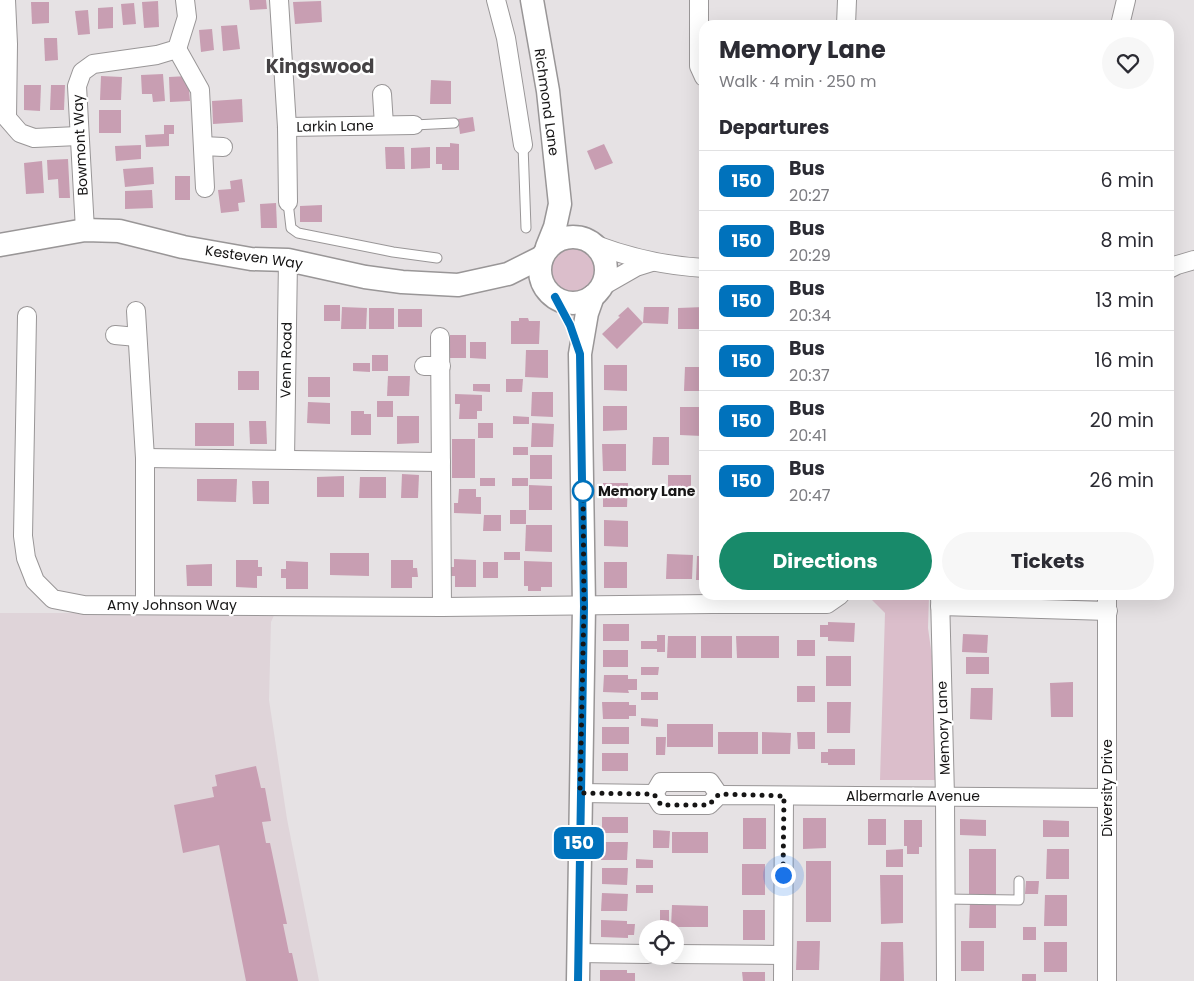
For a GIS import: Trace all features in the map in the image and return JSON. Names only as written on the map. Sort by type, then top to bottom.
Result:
[{"type":"street","points":[[6,0],[8,44],[7,118],[20,134],[34,138],[78,136]]},
{"type":"street","points":[[185,0],[187,17],[178,49],[200,90],[205,188]]},
{"type":"street","name":"Larkin Lane","points":[[279,0],[287,127],[288,202]]},
{"type":"street","points":[[496,0],[506,38],[523,145]]},
{"type":"street","name":"Richmond Lane","points":[[532,0],[548,90],[560,204],[555,228],[544,252]]},
{"type":"street","points":[[700,0],[700,20]]},
{"type":"street","points":[[846,20],[847,0]]},
{"type":"street","points":[[1121,20],[1126,0]]},
{"type":"street","name":"Bowmont Way","points":[[85,230],[76,86],[82,72],[93,64],[157,55],[178,49]]},
{"type":"street","name":"Larkin Lane","points":[[382,94],[384,125]]},
{"type":"street","name":"Larkin Lane","points":[[287,127],[414,125]]},
{"type":"street","points":[[203,146],[223,147]]},
{"type":"street","points":[[560,204],[602,254],[606,266],[605,277],[587,313],[580,354],[584,606],[578,981]]},
{"type":"street","name":"Kesteven Way","points":[[0,245],[85,230],[119,231],[183,247],[251,259],[288,260],[365,277],[402,282],[458,285],[508,274],[544,252]]},
{"type":"street","points":[[580,354],[570,325],[540,278],[539,267],[544,252],[555,241],[565,237],[576,236],[622,255],[668,265],[699,268]]},
{"type":"street","name":"Venn Road","points":[[285,459],[288,260]]},
{"type":"street","points":[[1174,266],[1194,260]]},
{"type":"street","points":[[508,274],[552,295],[560,301],[572,303],[583,301],[636,267],[653,262]]},
{"type":"street","points":[[136,311],[145,458],[145,605]]},
{"type":"street","name":"Amy Johnson Way","points":[[28,316],[23,536],[26,558],[35,581],[54,599],[84,605],[584,606]]},
{"type":"street","points":[[115,336],[137,337]]},
{"type":"street","points":[[440,337],[432,366],[441,462],[442,607]]},
{"type":"street","points":[[145,458],[441,462]]},
{"type":"street","points":[[584,606],[827,604],[833,600]]},
{"type":"street","points":[[940,601],[1108,603]]},
{"type":"street","name":"Memory Lane","points":[[940,601],[945,797],[944,899],[946,981]]},
{"type":"street","name":"Diversity Drive","points":[[1107,981],[1108,603]]},
{"type":"street","name":"Albermarle Avenue","points":[[580,793],[654,794],[661,805],[709,805],[719,794],[1107,798]]},
{"type":"street","points":[[783,981],[784,796]]},
{"type":"street","points":[[578,953],[639,954]]},
{"type":"street","points":[[684,954],[782,954]]},
{"type":"lane","points":[[414,125],[454,123]]},
{"type":"lane","points":[[523,145],[526,228]]},
{"type":"lane","points":[[288,202],[291,228],[298,234],[393,252],[437,258]]},
{"type":"lane","points":[[944,899],[1019,900],[1019,882]]},
{"type":"shaded area","points":[[566,245],[576,245],[585,249],[591,255],[594,260],[594,278],[585,289],[576,293],[566,293],[557,289],[551,283],[547,274],[547,264],[551,255],[557,249]]},
{"type":"shaded area","points":[[872,600],[929,600],[928,628],[935,678],[938,780],[880,780],[885,613]]},
{"type":"shaded area","points":[[0,613],[275,613],[271,622],[269,700],[287,819],[319,981],[0,981]]},
{"type":"building","points":[[249,0],[266,0],[267,9],[250,10]]},
{"type":"building","points":[[158,1],[159,27],[144,28],[142,2]]},
{"type":"building","points":[[321,1],[322,22],[295,24],[293,2]]},
{"type":"building","points":[[31,2],[49,2],[49,23],[32,24]]},
{"type":"building","points":[[134,3],[136,24],[123,25],[121,4]]},
{"type":"building","points":[[113,7],[113,28],[98,29],[98,8]]},
{"type":"building","points":[[88,10],[90,34],[78,35],[75,11]]},
{"type":"building","points":[[237,25],[240,49],[223,51],[221,26]]},
{"type":"building","points":[[212,29],[214,50],[201,52],[199,30]]},
{"type":"building","points":[[44,38],[57,38],[58,60],[45,61]]},
{"type":"building","points":[[163,74],[165,101],[153,102],[152,94],[142,94],[141,75]]},
{"type":"building","points":[[101,76],[122,77],[121,100],[100,100]]},
{"type":"building","points":[[188,76],[190,101],[170,102],[169,77]]},
{"type":"building","points":[[431,80],[451,81],[451,104],[430,104]]},
{"type":"building","points":[[24,85],[41,85],[40,111],[24,110]]},
{"type":"building","points":[[51,85],[65,85],[64,110],[50,110]]},
{"type":"building","points":[[242,99],[243,122],[213,124],[212,101]]},
{"type":"building","points":[[99,110],[121,110],[121,133],[99,133]]},
{"type":"building","points":[[473,117],[475,131],[460,134],[458,119]]},
{"type":"building","points":[[164,125],[174,125],[174,134],[169,134],[169,146],[146,147],[145,135],[164,134]]},
{"type":"building","points":[[450,143],[459,144],[459,170],[442,170],[442,164],[436,164],[436,147],[450,147]]},
{"type":"building","points":[[604,144],[613,163],[595,170],[587,151]]},
{"type":"building","points":[[141,145],[141,159],[116,161],[115,146]]},
{"type":"building","points":[[385,147],[404,147],[405,169],[386,169]]},
{"type":"building","points":[[430,147],[430,168],[411,169],[411,148]]},
{"type":"building","points":[[68,159],[70,198],[59,198],[58,179],[48,180],[47,160]]},
{"type":"building","points":[[42,161],[44,193],[26,194],[24,163]]},
{"type":"building","points":[[153,167],[154,184],[125,187],[123,169]]},
{"type":"building","points":[[175,176],[190,176],[190,200],[175,200]]},
{"type":"building","points":[[242,179],[245,202],[238,203],[239,211],[221,213],[218,190],[231,189],[230,181]]},
{"type":"building","points":[[152,190],[153,208],[125,209],[125,191]]},
{"type":"building","points":[[276,203],[277,228],[261,228],[260,204]]},
{"type":"building","points":[[322,205],[322,222],[300,222],[300,206]]},
{"type":"building","points":[[324,305],[340,305],[340,321],[324,321]]},
{"type":"building","points":[[342,307],[367,308],[366,329],[341,329]]},
{"type":"building","points":[[628,307],[643,323],[617,349],[602,334]]},
{"type":"building","points":[[644,307],[669,307],[668,324],[643,323]]},
{"type":"building","points":[[699,307],[699,329],[678,329],[678,308]]},
{"type":"building","points":[[369,308],[394,308],[394,329],[369,329]]},
{"type":"building","points":[[398,309],[422,309],[422,327],[398,327]]},
{"type":"building","points":[[519,318],[528,318],[529,321],[540,321],[539,344],[511,344],[511,321],[519,321]]},
{"type":"building","points":[[450,335],[466,335],[466,358],[450,358]]},
{"type":"building","points":[[470,342],[486,342],[486,359],[470,358]]},
{"type":"building","points":[[526,350],[548,350],[548,378],[525,377]]},
{"type":"building","points":[[372,355],[388,355],[388,371],[372,371]]},
{"type":"building","points":[[353,363],[370,363],[370,372],[353,371]]},
{"type":"building","points":[[604,365],[627,365],[627,391],[604,390]]},
{"type":"building","points":[[685,367],[699,367],[699,391],[684,391]]},
{"type":"building","points":[[238,371],[259,371],[259,390],[238,390]]},
{"type":"building","points":[[388,376],[410,376],[409,396],[387,396]]},
{"type":"building","points":[[308,377],[330,377],[330,397],[308,397]]},
{"type":"building","points":[[506,379],[523,379],[522,392],[506,392]]},
{"type":"building","points":[[473,384],[490,384],[490,392],[473,391]]},
{"type":"building","points":[[532,392],[553,392],[553,417],[531,416]]},
{"type":"building","points":[[455,394],[482,395],[482,411],[477,411],[477,419],[459,419],[460,404],[455,404]]},
{"type":"building","points":[[377,401],[393,401],[393,417],[377,417]]},
{"type":"building","points":[[308,402],[330,403],[330,424],[307,423]]},
{"type":"building","points":[[603,406],[627,406],[627,430],[603,431]]},
{"type":"building","points":[[680,407],[699,407],[699,436],[680,435]]},
{"type":"building","points":[[351,411],[364,411],[364,414],[371,414],[371,435],[351,435]]},
{"type":"building","points":[[397,416],[419,416],[419,443],[397,444]]},
{"type":"building","points":[[513,416],[529,417],[529,424],[513,424]]},
{"type":"building","points":[[249,421],[266,421],[267,444],[250,444]]},
{"type":"building","points":[[195,423],[234,423],[234,446],[195,446]]},
{"type":"building","points":[[478,423],[493,423],[493,438],[478,438]]},
{"type":"building","points":[[532,423],[554,424],[553,447],[531,447]]},
{"type":"building","points":[[653,437],[669,437],[669,465],[652,465]]},
{"type":"building","points":[[452,439],[475,439],[475,478],[452,478]]},
{"type":"building","points":[[602,444],[626,444],[626,471],[603,471]]},
{"type":"building","points":[[513,447],[528,447],[528,455],[513,455]]},
{"type":"building","points":[[530,455],[552,455],[552,479],[530,479]]},
{"type":"building","points":[[402,474],[419,475],[418,498],[401,498]]},
{"type":"building","points":[[668,475],[691,475],[691,495],[668,495]]},
{"type":"building","points":[[344,476],[344,497],[317,497],[317,477]]},
{"type":"building","points":[[360,477],[386,477],[386,498],[359,498]]},
{"type":"building","points":[[480,478],[495,478],[495,486],[480,486]]},
{"type":"building","points":[[512,478],[528,478],[528,486],[512,486]]},
{"type":"building","points":[[197,479],[237,479],[236,502],[197,501]]},
{"type":"building","points":[[252,481],[269,481],[269,504],[253,504]]},
{"type":"building","points":[[603,483],[628,483],[627,507],[603,507]]},
{"type":"building","points":[[529,485],[552,486],[552,510],[529,510]]},
{"type":"building","points":[[459,489],[476,489],[476,497],[481,497],[481,514],[454,513],[454,503],[458,503]]},
{"type":"building","points":[[510,510],[526,510],[526,524],[510,524]]},
{"type":"building","points":[[484,515],[501,515],[501,531],[483,531]]},
{"type":"building","points":[[604,520],[628,521],[628,547],[604,546]]},
{"type":"building","points":[[526,525],[552,525],[552,552],[525,551]]},
{"type":"building","points":[[504,552],[520,552],[520,560],[504,560]]},
{"type":"building","points":[[330,553],[369,553],[369,576],[330,575]]},
{"type":"building","points":[[667,554],[693,555],[692,579],[666,579]]},
{"type":"building","points":[[697,556],[699,556],[699,580],[696,580]]},
{"type":"building","points":[[454,559],[476,560],[476,587],[455,587],[455,576],[450,576],[450,567],[454,567]]},
{"type":"building","points":[[236,560],[258,560],[258,567],[262,567],[262,576],[257,576],[257,588],[236,587]]},
{"type":"building","points":[[391,560],[413,560],[413,568],[417,568],[418,577],[412,577],[412,588],[391,588]]},
{"type":"building","points":[[286,561],[308,562],[308,589],[286,589],[286,578],[281,578],[281,569],[286,569]]},
{"type":"building","points":[[524,561],[552,562],[552,587],[541,587],[541,591],[528,591],[528,586],[524,586]]},
{"type":"building","points":[[483,562],[498,562],[498,578],[483,578]]},
{"type":"building","points":[[604,562],[627,562],[627,588],[604,588]]},
{"type":"building","points":[[212,564],[212,586],[187,586],[186,565]]},
{"type":"building","points":[[828,622],[855,623],[854,642],[828,641],[828,637],[820,637],[820,625],[828,625]]},
{"type":"building","points":[[603,624],[629,624],[629,641],[603,641]]},
{"type":"building","points":[[963,634],[988,635],[987,653],[962,652]]},
{"type":"building","points":[[657,635],[665,635],[665,652],[657,652],[657,649],[641,649],[641,641],[657,641]]},
{"type":"building","points":[[668,636],[696,636],[696,658],[667,658]]},
{"type":"building","points":[[701,636],[732,636],[732,658],[701,658]]},
{"type":"building","points":[[736,636],[779,636],[779,658],[737,658]]},
{"type":"building","points":[[797,640],[815,640],[815,656],[797,656]]},
{"type":"building","points":[[603,650],[628,650],[628,667],[603,667]]},
{"type":"building","points":[[826,656],[851,656],[851,686],[826,686]]},
{"type":"building","points":[[966,657],[989,657],[989,674],[966,674]]},
{"type":"building","points":[[641,667],[659,667],[658,675],[641,675]]},
{"type":"building","points":[[604,675],[628,675],[628,679],[637,679],[637,690],[628,690],[629,693],[603,692]]},
{"type":"building","points":[[1073,682],[1073,717],[1051,717],[1050,683]]},
{"type":"building","points":[[797,686],[815,686],[815,702],[797,702]]},
{"type":"building","points":[[971,688],[993,688],[992,720],[970,719]]},
{"type":"building","points":[[641,692],[658,692],[658,700],[641,700]]},
{"type":"building","points":[[602,702],[629,702],[629,705],[636,705],[636,716],[629,716],[629,719],[603,719]]},
{"type":"building","points":[[827,702],[851,702],[850,733],[827,733]]},
{"type":"building","points":[[641,718],[658,719],[658,727],[641,726]]},
{"type":"building","points":[[667,724],[713,724],[713,747],[667,747]]},
{"type":"building","points":[[602,727],[629,727],[629,744],[602,744]]},
{"type":"building","points":[[718,732],[758,732],[758,754],[718,754]]},
{"type":"building","points":[[762,732],[791,733],[790,754],[762,754]]},
{"type":"building","points":[[797,732],[815,732],[815,749],[798,749]]},
{"type":"building","points":[[656,737],[666,737],[665,755],[656,755]]},
{"type":"building","points":[[828,749],[855,749],[855,765],[828,765],[828,763],[821,763],[821,752],[828,752]]},
{"type":"building","points":[[602,753],[628,753],[628,771],[602,771]]},
{"type":"building","points":[[256,766],[261,788],[265,788],[271,821],[262,822],[266,843],[270,843],[287,924],[283,924],[289,953],[292,953],[298,981],[246,981],[219,845],[183,853],[174,805],[214,797],[212,787],[217,786],[215,775]]},
{"type":"building","points":[[602,817],[628,817],[628,833],[602,833]]},
{"type":"building","points":[[743,818],[766,818],[766,849],[743,849]]},
{"type":"building","points":[[803,818],[826,818],[826,848],[803,849]]},
{"type":"building","points":[[868,819],[886,819],[886,845],[868,845]]},
{"type":"building","points":[[960,819],[986,820],[986,836],[960,835]]},
{"type":"building","points":[[904,820],[922,820],[922,847],[919,847],[919,854],[907,854],[907,846],[904,846]]},
{"type":"building","points":[[1043,820],[1069,821],[1069,837],[1043,837]]},
{"type":"building","points":[[653,830],[670,831],[669,848],[653,848]]},
{"type":"building","points":[[672,832],[708,832],[708,853],[672,853]]},
{"type":"building","points":[[601,842],[628,842],[627,860],[601,860]]},
{"type":"building","points":[[903,849],[903,867],[886,867],[886,850]]},
{"type":"building","points":[[969,849],[996,849],[996,896],[969,896]]},
{"type":"building","points":[[1047,849],[1069,849],[1069,879],[1046,879]]},
{"type":"building","points":[[636,859],[653,860],[653,868],[636,868]]},
{"type":"building","points":[[806,861],[831,861],[831,922],[806,922]]},
{"type":"building","points":[[742,864],[765,864],[765,895],[742,895]]},
{"type":"building","points":[[602,868],[628,868],[627,885],[602,884]]},
{"type":"building","points":[[880,875],[903,875],[903,923],[881,924]]},
{"type":"building","points":[[1026,881],[1039,881],[1038,894],[1025,894]]},
{"type":"building","points":[[636,885],[653,885],[653,893],[636,893]]},
{"type":"building","points":[[602,893],[628,894],[627,911],[601,911]]},
{"type":"building","points":[[1045,895],[1067,895],[1067,926],[1044,926]]},
{"type":"building","points":[[970,901],[996,901],[996,928],[969,928]]},
{"type":"building","points":[[672,905],[708,906],[708,927],[684,927],[684,920],[671,920]]},
{"type":"building","points":[[660,910],[669,910],[669,920],[660,920]]},
{"type":"building","points":[[743,910],[765,910],[765,940],[743,940]]},
{"type":"building","points":[[601,920],[627,921],[627,924],[635,924],[634,935],[628,935],[628,938],[601,937]]},
{"type":"building","points":[[1023,927],[1036,927],[1036,940],[1023,940]]},
{"type":"building","points":[[797,941],[820,941],[819,970],[796,970]]},
{"type":"building","points":[[961,941],[984,941],[984,971],[961,971]]},
{"type":"building","points":[[881,942],[903,942],[904,981],[880,981]]},
{"type":"building","points":[[1044,942],[1067,942],[1067,972],[1044,972]]},
{"type":"building","points":[[600,970],[627,970],[627,973],[635,973],[635,981],[600,981]]},
{"type":"building","points":[[742,972],[765,972],[765,981],[743,981]]},
{"type":"building","points":[[1022,974],[1036,974],[1036,981],[1022,981]]},
{"type":"bus line","name":"150","points":[[555,297],[570,325],[580,354],[584,606],[578,981]]},
{"type":"place","name":"Memory Lane","points":[[583,491]]},
{"type":"district","name":"Kingswood","points":[[320,66]]},
{"type":"route","points":[[583,491],[584,606],[580,793],[654,794],[661,805],[709,805],[719,794],[784,796],[783,875]]}]
